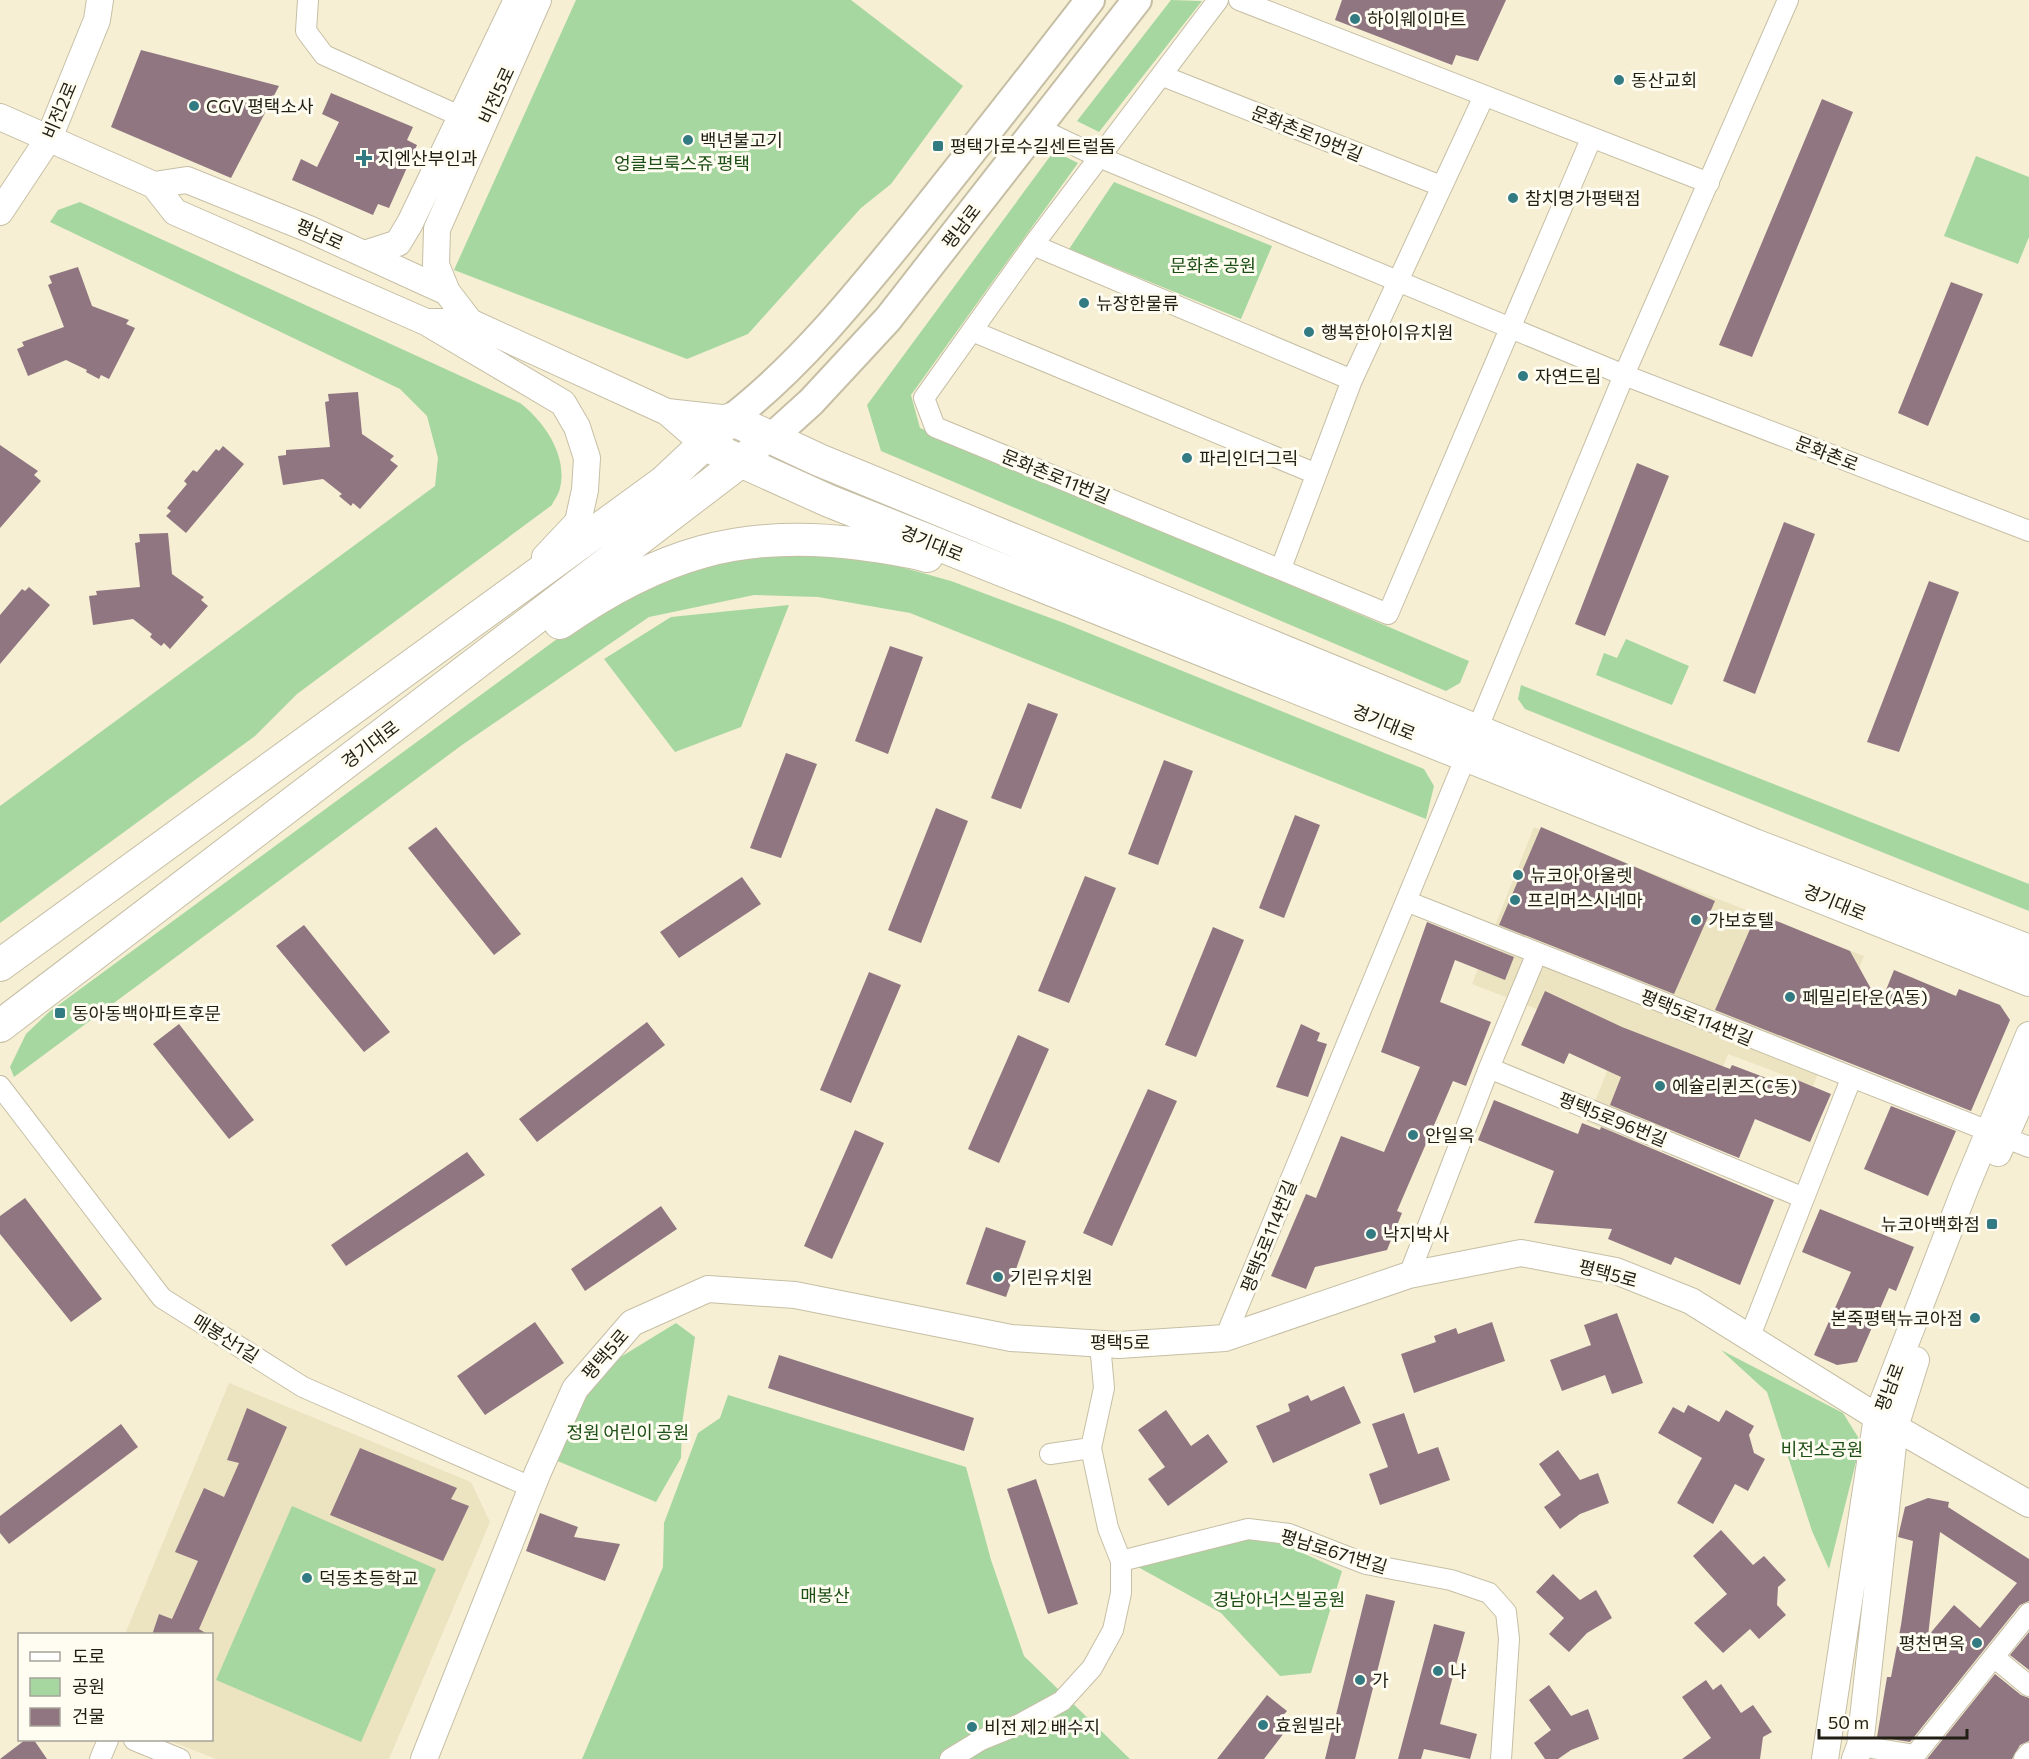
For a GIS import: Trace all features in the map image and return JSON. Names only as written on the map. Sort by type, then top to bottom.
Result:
[{"type":"main road","points":[[731,419],[761,396],[862,288],[1090,0]]},
{"type":"main road","name":"평남로","points":[[770,439],[811,402],[888,319],[1137,0]]},
{"type":"main road","name":"경기대로","points":[[0,965],[664,482],[731,419],[770,439],[1471,742],[2029,980]]},
{"type":"main road","name":"경기대로","points":[[0,1026],[770,439]]},
{"type":"main road","name":"경기대로","points":[[705,445],[829,501],[1034,583],[1754,845],[2029,951]]},
{"type":"main road","points":[[470,667],[536,640],[586,604],[648,570],[713,548],[765,539],[826,540],[909,551],[1034,583]]},
{"type":"street","name":"비전2로","points":[[0,212],[49,138],[96,20],[100,0]]},
{"type":"street","points":[[308,0],[306,31],[324,55],[462,117]]},
{"type":"street","name":"비전5로","points":[[363,254],[398,243],[462,117],[517,0]]},
{"type":"street","name":"비전5로","points":[[447,292],[436,265],[437,229],[538,0]]},
{"type":"street","points":[[1163,76],[1218,0]]},
{"type":"street","points":[[1239,0],[1591,139],[1709,183]]},
{"type":"street","points":[[1471,742],[1624,375],[1788,0]]},
{"type":"street","name":"문화촌로11번길","points":[[1163,76],[1098,157],[924,398],[935,427],[1388,614],[1509,327]]},
{"type":"street","name":"문화촌로19번길","points":[[1163,76],[1440,186]]},
{"type":"street","points":[[1281,568],[1314,474],[1352,380],[1440,186],[1484,96]]},
{"type":"street","name":"평남로","points":[[0,117],[154,185],[175,212],[426,322],[470,322],[668,412]]},
{"type":"street","points":[[1038,128],[1098,157],[1624,375]]},
{"type":"street","points":[[1509,327],[1591,139]]},
{"type":"street","name":"평남로","points":[[154,185],[187,180],[234,197],[447,292],[470,322]]},
{"type":"street","points":[[1033,245],[1352,380]]},
{"type":"street","points":[[426,322],[563,403],[577,427],[588,458],[585,490],[578,522],[485,613]]},
{"type":"street","points":[[972,331],[1314,474]]},
{"type":"street","name":"문화촌로","points":[[1624,375],[2029,531]]},
{"type":"street","points":[[668,412],[731,419]]},
{"type":"street","points":[[668,412],[705,445]]},
{"type":"street","name":"평택5로114번길","points":[[1226,1338],[1471,742]]},
{"type":"street","name":"평택5로114번길","points":[[1406,901],[2029,1148]]},
{"type":"street","points":[[1409,1275],[1489,1068],[1537,953]]},
{"type":"street","name":"평남로","points":[[1825,1759],[1889,1415],[1997,1134],[2029,1035]]},
{"type":"street","name":"평택5로96번길","points":[[1489,1068],[1804,1198]]},
{"type":"street","points":[[1750,1336],[1851,1079]]},
{"type":"street","points":[[1997,1134],[2029,1083]]},
{"type":"street","name":"매봉산1길","points":[[0,1086],[162,1298],[303,1387],[533,1488]]},
{"type":"street","name":"평택5로","points":[[424,1759],[575,1389],[632,1323],[708,1289],[795,1295],[1011,1338],[1100,1344],[1226,1338],[1409,1275],[1521,1252],[1616,1271],[1691,1301],[1889,1415],[2029,1504]]},
{"type":"street","points":[[950,1759],[981,1740],[1062,1701],[1092,1668],[1113,1630],[1122,1593],[1121,1561],[1108,1528],[1091,1448],[1104,1388],[1100,1344]]},
{"type":"street","points":[[2029,1489],[1889,1415],[1857,1753],[1917,1757],[2029,1613]]},
{"type":"street","points":[[1050,1454],[1091,1448]]},
{"type":"street","name":"평남로671번길","points":[[1121,1561],[1248,1529],[1289,1534],[1366,1564],[1451,1580],[1489,1593],[1506,1612],[1509,1639],[1501,1759]]},
{"type":"street","points":[[1995,1658],[2029,1686]]},
{"type":"street","points":[[100,1759],[108,1741]]},
{"type":"street","points":[[136,1741],[180,1759]]},
{"type":"street","points":[[2024,1759],[2029,1753]]},
{"type":"shaded area","points":[[1534,827],[1864,956],[1813,1086],[1728,1054],[1686,1161],[1587,1122],[1619,1041],[1472,984]]},
{"type":"shaded area","name":"덕동초등학교","points":[[229,1383],[471,1482],[490,1522],[389,1759],[216,1759],[171,1741],[213,1741],[213,1633],[125,1633]]},
{"type":"green space","name":"엉클브룩스쥬 평택","points":[[576,0],[851,0],[963,86],[891,184],[861,208],[748,334],[687,359],[454,270]]},
{"type":"green space","points":[[1171,0],[1202,1],[1099,132],[1077,121]]},
{"type":"green space","points":[[1054,151],[1078,163],[911,395],[920,428],[1469,661],[1460,683],[1446,691],[881,451],[867,405]]},
{"type":"green space","points":[[1976,156],[2029,177],[2029,237],[2018,264],[1944,236]]},
{"type":"green space","name":"문화촌 공원","points":[[1114,182],[1272,246],[1241,319],[1069,249]]},
{"type":"green space","points":[[80,202],[520,403],[538,419],[552,440],[562,476],[552,505],[297,694],[255,736],[0,923],[0,806],[435,486],[438,458],[427,416],[400,389],[50,222],[58,210]]},
{"type":"green space","points":[[803,555],[883,562],[951,581],[1064,623],[1424,769],[1434,786],[1426,819],[910,613],[818,597],[754,595],[649,617],[462,745],[14,1077],[10,1067],[26,1034],[49,1012],[591,614],[678,570],[741,556]]},
{"type":"green space","points":[[789,605],[741,727],[675,752],[604,659],[671,617]]},
{"type":"green space","points":[[1626,639],[1689,666],[1672,705],[1596,675],[1604,653],[1617,658]]},
{"type":"green space","points":[[1521,685],[2029,884],[2029,911],[1525,709],[1518,699]]},
{"type":"green space","name":"정원 어린이 공원","points":[[676,1323],[695,1337],[682,1424],[681,1458],[656,1502],[555,1460],[582,1401],[619,1358]]},
{"type":"green space","name":"비전소공원","points":[[1721,1350],[1843,1413],[1861,1442],[1829,1569],[1812,1531],[1767,1392]]},
{"type":"green space","name":"매봉산","points":[[728,1395],[966,1467],[991,1560],[1024,1656],[1130,1759],[582,1759],[663,1567],[664,1523],[698,1433],[720,1418]]},
{"type":"green space","points":[[292,1506],[436,1569],[361,1742],[216,1680]]},
{"type":"green space","name":"경남아너스빌공원","points":[[1249,1534],[1270,1538],[1342,1571],[1311,1673],[1280,1676],[1221,1613],[1138,1567]]},
{"type":"building","points":[[1342,0],[1506,0],[1478,61],[1456,55],[1452,65],[1335,20]]},
{"type":"building","name":"CGV 평택소사","points":[[141,50],[279,86],[231,178],[111,127]]},
{"type":"building","points":[[331,93],[413,127],[407,140],[417,145],[389,208],[378,204],[373,215],[292,180],[301,159],[317,167],[339,122],[322,114]]},
{"type":"building","points":[[1822,99],[1853,112],[1752,357],[1719,345]]},
{"type":"building","points":[[78,267],[92,306],[129,320],[126,324],[135,328],[109,379],[101,375],[99,379],[86,372],[87,370],[66,360],[28,376],[17,349],[24,346],[22,342],[64,327],[48,285],[52,283],[49,276]]},
{"type":"building","points":[[1951,282],[1983,294],[1928,426],[1898,413]]},
{"type":"building","points":[[358,392],[362,434],[394,456],[390,460],[398,466],[360,509],[353,503],[351,506],[339,496],[342,494],[323,479],[283,485],[278,456],[286,455],[286,450],[330,447],[325,402],[329,401],[328,394]]},
{"type":"building","points":[[0,445],[38,471],[34,475],[41,481],[0,528]]},
{"type":"building","points":[[223,446],[244,464],[186,533],[166,516],[171,511],[167,508],[187,484],[184,481],[193,470],[197,472],[216,449],[219,451]]},
{"type":"building","points":[[1637,463],[1669,476],[1605,636],[1575,624]]},
{"type":"building","points":[[1784,522],[1815,534],[1755,694],[1723,681]]},
{"type":"building","points":[[168,533],[172,574],[204,597],[201,600],[208,606],[170,649],[164,643],[161,646],[150,637],[152,634],[133,619],[93,625],[89,596],[97,595],[96,591],[140,587],[135,543],[140,542],[139,534]]},
{"type":"building","points":[[1929,581],[1959,592],[1899,752],[1867,742]]},
{"type":"building","points":[[29,587],[50,605],[0,664],[0,615],[22,589],[25,591]]},
{"type":"building","points":[[890,646],[923,657],[888,754],[855,741]]},
{"type":"building","points":[[1028,703],[1058,714],[1021,809],[991,798]]},
{"type":"building","points":[[786,753],[817,764],[781,858],[750,848]]},
{"type":"building","points":[[1164,760],[1193,771],[1158,865],[1128,854]]},
{"type":"building","points":[[936,808],[968,821],[921,943],[888,930]]},
{"type":"building","points":[[1295,815],[1320,825],[1284,918],[1259,908]]},
{"type":"building","points":[[436,827],[521,934],[494,955],[408,848]]},
{"type":"building","points":[[1541,827],[1715,901],[1674,994],[1499,925]]},
{"type":"building","points":[[1085,876],[1116,888],[1069,1003],[1038,991]]},
{"type":"building","points":[[742,877],[761,904],[679,958],[660,932]]},
{"type":"building","points":[[1757,913],[1850,951],[1880,1005],[1894,970],[1956,996],[1959,989],[2000,1005],[2010,1020],[1971,1111],[1715,1010]]},
{"type":"building","points":[[1427,922],[1514,957],[1505,980],[1455,960],[1440,1002],[1491,1022],[1466,1086],[1453,1081],[1397,1211],[1402,1213],[1387,1250],[1315,1267],[1306,1289],[1271,1276],[1306,1194],[1316,1198],[1341,1136],[1384,1152],[1420,1067],[1381,1052]]},
{"type":"building","points":[[304,925],[390,1032],[364,1052],[276,946]]},
{"type":"building","points":[[1213,927],[1244,940],[1196,1057],[1165,1045]]},
{"type":"building","points":[[869,972],[901,985],[851,1103],[820,1090]]},
{"type":"building","points":[[1545,991],[1622,1027],[1730,1069],[1732,1065],[1787,1086],[1790,1077],[1831,1094],[1810,1142],[1755,1119],[1739,1158],[1610,1105],[1621,1077],[1569,1053],[1564,1064],[1521,1045]]},
{"type":"building","points":[[647,1022],[665,1045],[537,1142],[519,1119]]},
{"type":"building","points":[[179,1024],[254,1120],[229,1139],[153,1044]]},
{"type":"building","points":[[1301,1024],[1320,1033],[1317,1041],[1327,1044],[1308,1097],[1276,1087]]},
{"type":"building","points":[[1018,1035],[1049,1049],[999,1163],[968,1149]]},
{"type":"building","points":[[1148,1089],[1177,1101],[1112,1246],[1083,1233]]},
{"type":"building","points":[[1494,1100],[1578,1134],[1582,1123],[1600,1130],[1601,1127],[1774,1200],[1740,1285],[1675,1257],[1671,1265],[1608,1239],[1612,1229],[1534,1223],[1554,1171],[1478,1140]]},
{"type":"building","points":[[1891,1106],[1956,1131],[1928,1196],[1864,1169]]},
{"type":"building","points":[[855,1130],[884,1143],[832,1259],[804,1246]]},
{"type":"building","points":[[467,1152],[485,1175],[346,1266],[331,1245]]},
{"type":"building","points":[[25,1198],[102,1299],[71,1322],[0,1234],[0,1216]]},
{"type":"building","points":[[661,1206],[677,1229],[585,1291],[571,1269]]},
{"type":"building","points":[[1820,1209],[1914,1247],[1896,1291],[1889,1288],[1857,1362],[1837,1365],[1814,1355],[1851,1272],[1802,1252]]},
{"type":"building","name":"기린유치원","points":[[986,1227],[1026,1241],[1006,1297],[966,1284]]},
{"type":"building","points":[[1617,1313],[1643,1383],[1612,1394],[1605,1375],[1562,1391],[1550,1360],[1591,1345],[1584,1325]]},
{"type":"building","points":[[535,1322],[564,1363],[485,1415],[457,1376]]},
{"type":"building","points":[[1492,1322],[1505,1361],[1414,1393],[1401,1354],[1436,1342],[1434,1336],[1456,1328],[1458,1334]]},
{"type":"building","points":[[779,1355],[974,1418],[964,1451],[768,1388]]},
{"type":"building","points":[[1344,1386],[1361,1423],[1273,1463],[1256,1426],[1290,1411],[1288,1404],[1308,1395],[1311,1401]]},
{"type":"building","points":[[1688,1405],[1719,1422],[1726,1410],[1754,1426],[1749,1435],[1754,1453],[1765,1459],[1748,1491],[1735,1484],[1713,1524],[1677,1503],[1702,1458],[1658,1433],[1673,1407],[1684,1413]]},
{"type":"building","points":[[247,1408],[287,1427],[199,1629],[206,1633],[153,1633],[159,1614],[172,1619],[198,1561],[175,1552],[204,1488],[224,1497],[239,1463],[227,1460]]},
{"type":"building","points":[[1166,1410],[1191,1446],[1208,1434],[1228,1462],[1168,1506],[1148,1479],[1165,1467],[1138,1430]]},
{"type":"building","points":[[1404,1413],[1418,1454],[1438,1447],[1450,1480],[1380,1505],[1369,1474],[1388,1467],[1372,1424]]},
{"type":"building","points":[[121,1424],[138,1447],[9,1544],[0,1533],[0,1516]]},
{"type":"building","points":[[360,1448],[457,1488],[451,1499],[469,1506],[443,1561],[330,1515]]},
{"type":"building","points":[[1558,1450],[1580,1480],[1598,1473],[1609,1503],[1580,1514],[1560,1529],[1544,1507],[1561,1495],[1539,1464]]},
{"type":"building","points":[[1036,1479],[1078,1604],[1048,1614],[1007,1489]]},
{"type":"building","points":[[1928,1498],[1949,1502],[1948,1507],[2029,1559],[2029,1601],[2020,1605],[1910,1742],[1877,1737],[1887,1677],[1891,1677],[1901,1625],[1913,1541],[1898,1537],[1905,1507]],"holes":[[[1940,1532],[2017,1583],[1980,1628],[1954,1605],[1928,1636]]]},
{"type":"building","points":[[540,1513],[578,1527],[574,1537],[620,1544],[605,1581],[526,1551]]},
{"type":"building","points":[[1721,1530],[1753,1565],[1764,1556],[1786,1580],[1778,1587],[1777,1605],[1786,1615],[1759,1639],[1750,1629],[1723,1653],[1694,1623],[1727,1594],[1693,1556]]},
{"type":"building","points":[[1553,1574],[1580,1600],[1596,1590],[1612,1618],[1587,1633],[1569,1652],[1549,1634],[1564,1618],[1536,1592]]},
{"type":"building","name":"가","points":[[1366,1594],[1395,1601],[1355,1759],[1325,1759]]},
{"type":"building","points":[[1434,1624],[1465,1632],[1440,1724],[1477,1734],[1470,1759],[1424,1749],[1421,1759],[1398,1759]]},
{"type":"building","points":[[2029,1632],[2029,1670],[2010,1655]]},
{"type":"building","points":[[1995,1674],[2021,1695],[2029,1698],[2029,1741],[2020,1745],[2012,1759],[1927,1759]]},
{"type":"building","points":[[1706,1680],[1713,1690],[1721,1684],[1741,1713],[1753,1705],[1772,1732],[1763,1737],[1760,1759],[1682,1759],[1711,1738],[1682,1697]]},
{"type":"building","points":[[1549,1685],[1571,1716],[1588,1709],[1599,1739],[1571,1750],[1558,1759],[1545,1759],[1534,1743],[1551,1730],[1529,1700]]},
{"type":"building","name":"효원빌라","points":[[1267,1695],[1287,1711],[1278,1721],[1287,1729],[1264,1759],[1217,1759]]},
{"type":"building","points":[[24,1741],[35,1741],[47,1759],[0,1759]]},
{"type":"place","name":"하이웨이마트","points":[[1355,19]]},
{"type":"place","name":"동산교회","points":[[1619,80]]},
{"type":"place","name":"CGV 평택소사","points":[[194,106]]},
{"type":"place","name":"백년불고기","points":[[688,140]]},
{"type":"place","name":"평택가로수길센트럴돔","points":[[938,146]]},
{"type":"place","name":"지엔산부인과","points":[[364,158]]},
{"type":"place","name":"참치명가평택점","points":[[1513,198]]},
{"type":"place","name":"뉴장한물류","points":[[1084,303]]},
{"type":"place","name":"행복한아이유치원","points":[[1309,332]]},
{"type":"place","name":"자연드림","points":[[1523,376]]},
{"type":"place","name":"파리인더그릭","points":[[1187,458]]},
{"type":"place","name":"뉴코아 아울렛","points":[[1518,875]]},
{"type":"place","name":"프리머스시네마","points":[[1515,900]]},
{"type":"place","name":"가보호텔","points":[[1696,920]]},
{"type":"place","name":"페밀리타운(A동)","points":[[1790,997]]},
{"type":"place","name":"동아동백아파트후문","points":[[60,1013]]},
{"type":"place","name":"에슐리퀸즈(C동)","points":[[1660,1086]]},
{"type":"place","name":"안일옥","points":[[1413,1135]]},
{"type":"place","name":"뉴코아백화점","points":[[1992,1224]]},
{"type":"place","name":"낙지박사","points":[[1371,1234]]},
{"type":"place","name":"기린유치원","points":[[998,1277]]},
{"type":"place","name":"본죽평택뉴코아점","points":[[1975,1318]]},
{"type":"place","name":"덕동초등학교","points":[[307,1578]]},
{"type":"place","name":"평천면옥","points":[[1977,1643]]},
{"type":"place","name":"나","points":[[1438,1671]]},
{"type":"place","name":"가","points":[[1360,1680]]},
{"type":"place","name":"효원빌라","points":[[1263,1725]]},
{"type":"place","name":"비전 제2 배수지","points":[[972,1727]]}]
